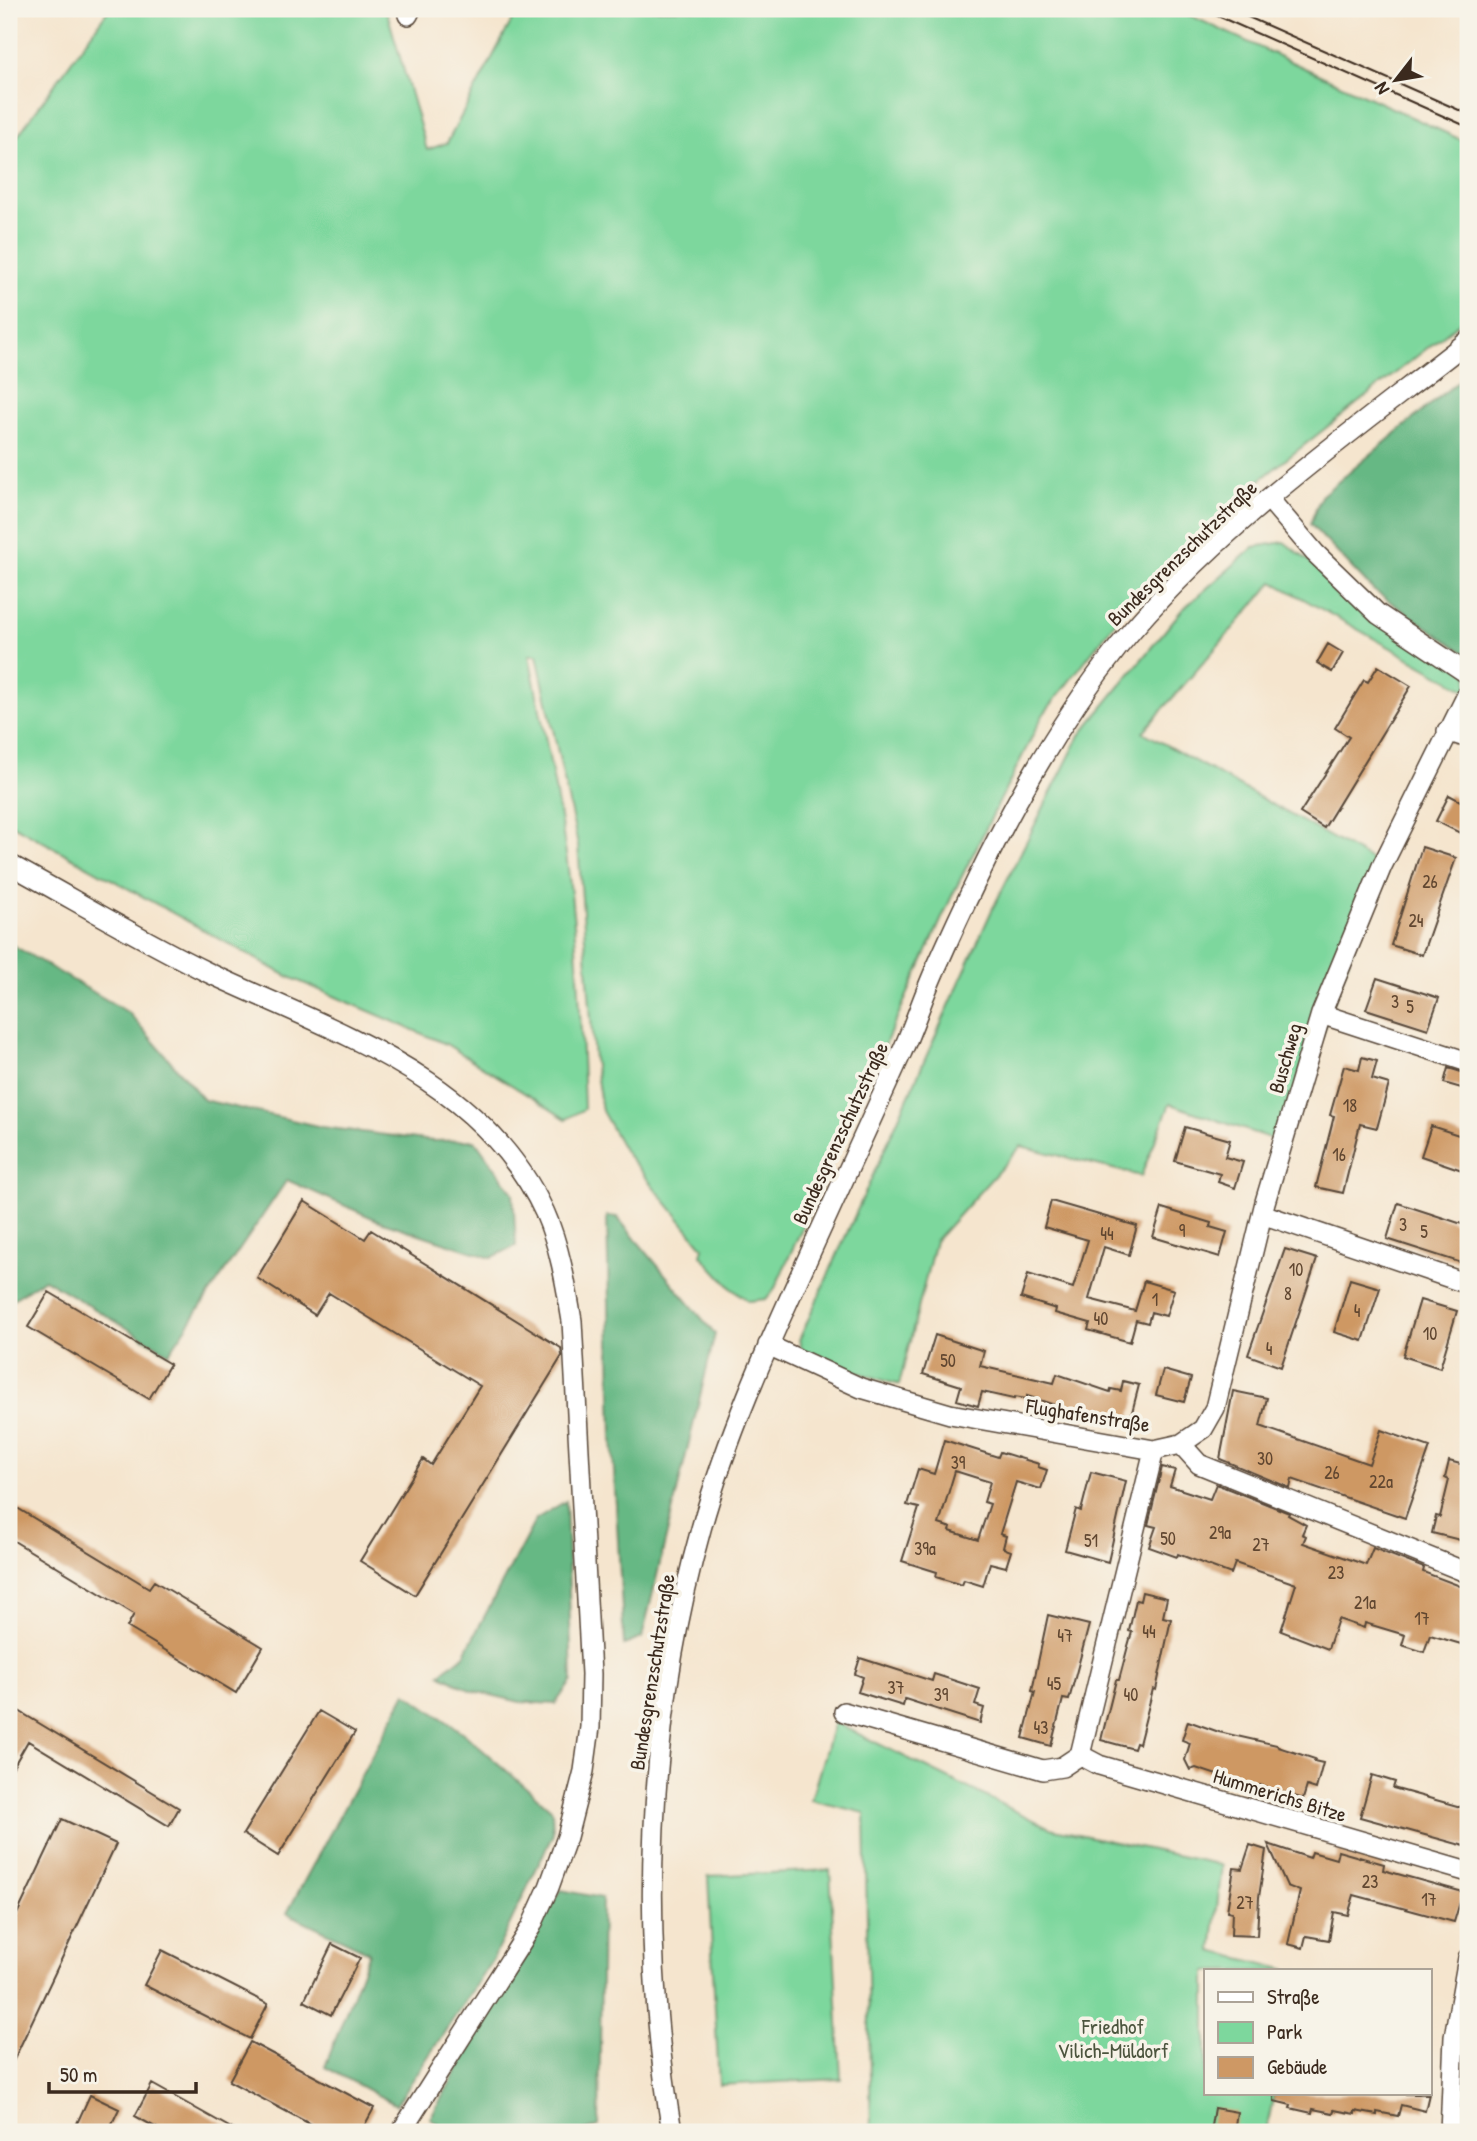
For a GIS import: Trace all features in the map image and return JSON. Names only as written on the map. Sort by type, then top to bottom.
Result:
[{"type":"street","name":"Bundesgrenzschutzstraße","points":[[672,2132],[661,2065],[654,1967],[656,1797],[665,1708],[685,1593],[702,1526],[723,1461],[768,1345],[908,1038],[951,935],[1036,765],[1118,647],[1152,608],[1211,550],[1269,499],[1468,341]]},
{"type":"street","points":[[1269,499],[1315,553],[1378,614],[1468,674]]},
{"type":"street","name":"Buschweg","points":[[1181,1444],[1203,1429],[1215,1408],[1262,1214],[1321,1014],[1382,866],[1468,693]]},
{"type":"street","points":[[1447,731],[1468,738]]},
{"type":"street","points":[[9,864],[207,972],[320,1022],[423,1076],[454,1099],[501,1143],[532,1187],[556,1245],[572,1321],[588,1620],[591,1708],[584,1771],[560,1859],[531,1927],[401,2132]]},
{"type":"street","points":[[1321,1014],[1468,1062]]},
{"type":"street","points":[[1262,1214],[1468,1284]]},
{"type":"street","name":"Flughafenstraße","points":[[768,1345],[861,1388],[950,1414],[1154,1450],[1181,1444]]},
{"type":"street","points":[[1181,1444],[1199,1464],[1468,1573]]},
{"type":"street","points":[[844,1712],[1043,1770],[1062,1767],[1080,1755],[1154,1450]]},
{"type":"street","name":"Hummerichs Bitze","points":[[1080,1755],[1099,1765],[1468,1872]]},
{"type":"street","points":[[1450,2132],[1454,2037],[1468,1958]]},
{"type":"green space","points":[[109,9],[386,9],[427,150],[447,143],[518,9],[1176,9],[1468,143],[1468,316],[1251,487],[1131,602],[1043,715],[952,896],[775,1288],[766,1299],[749,1301],[732,1289],[701,1255],[703,1247],[625,1152],[602,1111],[594,1060],[578,845],[537,655],[529,655],[566,854],[578,981],[584,1109],[566,1119],[446,1044],[287,976],[9,823],[9,148]]},
{"type":"green space","points":[[1468,373],[1468,655],[1373,590],[1310,524],[1321,496]]},
{"type":"green space","points":[[1284,542],[1378,614],[1468,674],[1468,691],[1273,582],[1143,732],[1382,866],[1284,1143],[1170,1104],[1141,1176],[1021,1146],[935,1241],[899,1385],[804,1356],[799,1340],[992,910],[1080,735],[1181,611],[1254,547]]},
{"type":"green space","points":[[9,943],[129,1013],[204,1100],[322,1127],[433,1141],[475,1140],[513,1193],[516,1246],[491,1258],[377,1220],[287,1180],[169,1353],[44,1279],[9,1302]]},
{"type":"green space","points":[[607,1216],[617,1217],[715,1334],[642,1638],[624,1645],[612,1437]]},
{"type":"green space","points":[[566,1501],[572,1681],[555,1704],[520,1702],[470,1690],[440,1674],[464,1655],[536,1519]]},
{"type":"green space","points":[[406,1693],[463,1733],[552,1810],[553,1834],[493,1959],[396,2105],[325,2067],[369,1952],[287,1913]]},
{"type":"green space","name":"Friedhof Vilich-Müldorf","points":[[834,1722],[1050,1828],[1222,1865],[1212,1951],[1283,1969],[1204,1969],[1204,2096],[1274,2096],[1266,2132],[871,2132],[865,1813],[811,1800]]},
{"type":"green space","points":[[830,1870],[841,2079],[719,2085],[708,1876]]},
{"type":"green space","points":[[561,1890],[602,1898],[599,2126],[582,2132],[450,2132],[430,2118]]},
{"type":"building","points":[[1328,644],[1343,653],[1332,672],[1317,663]]},
{"type":"building","points":[[1378,666],[1411,686],[1324,828],[1300,813],[1349,737],[1335,728],[1364,680],[1368,682]]},
{"type":"building","points":[[1449,795],[1468,805],[1468,817],[1460,833],[1436,821]]},
{"type":"building","points":[[1422,847],[1456,858],[1422,955],[1391,945]]},
{"type":"building","points":[[1377,978],[1439,998],[1428,1029],[1366,1009]]},
{"type":"building","points":[[1362,1057],[1377,1061],[1372,1079],[1389,1084],[1377,1128],[1360,1124],[1343,1193],[1316,1187],[1334,1116],[1330,1115],[1344,1066],[1359,1070]]},
{"type":"building","points":[[1448,1068],[1468,1074],[1468,1090],[1444,1083]]},
{"type":"building","points":[[1431,1126],[1468,1138],[1468,1172],[1421,1156]]},
{"type":"building","points":[[1185,1127],[1230,1140],[1225,1157],[1243,1162],[1235,1188],[1218,1182],[1220,1174],[1175,1161]]},
{"type":"building","points":[[304,1201],[365,1239],[371,1230],[561,1348],[562,1356],[415,1595],[360,1561],[423,1459],[431,1465],[480,1386],[329,1293],[315,1315],[257,1278]]},
{"type":"building","points":[[1051,1201],[1137,1226],[1129,1255],[1104,1247],[1089,1299],[1135,1311],[1144,1281],[1174,1290],[1166,1316],[1151,1312],[1148,1323],[1136,1320],[1130,1342],[1088,1330],[1090,1323],[1055,1313],[1056,1309],[1021,1298],[1028,1274],[1073,1288],[1088,1240],[1044,1227]]},
{"type":"building","points":[[1398,1203],[1468,1226],[1468,1265],[1387,1239]]},
{"type":"building","points":[[1162,1208],[1211,1223],[1210,1227],[1227,1232],[1220,1257],[1153,1237]]},
{"type":"building","points":[[1285,1249],[1317,1259],[1281,1367],[1248,1355]]},
{"type":"building","points":[[1350,1279],[1380,1288],[1363,1341],[1334,1332]]},
{"type":"building","points":[[49,1292],[170,1364],[149,1399],[28,1327]]},
{"type":"building","points":[[1420,1300],[1457,1311],[1440,1368],[1403,1356]]},
{"type":"building","points":[[935,1335],[984,1351],[980,1366],[1054,1383],[1057,1374],[1110,1392],[1111,1389],[1121,1391],[1123,1381],[1139,1385],[1129,1424],[1083,1412],[1082,1414],[1027,1396],[1027,1399],[1014,1399],[982,1392],[978,1406],[957,1400],[961,1386],[923,1374]]},
{"type":"building","points":[[1163,1370],[1191,1378],[1184,1402],[1156,1395]]},
{"type":"building","points":[[1233,1391],[1267,1398],[1260,1426],[1369,1464],[1381,1430],[1430,1447],[1405,1518],[1292,1479],[1290,1488],[1220,1459]]},
{"type":"building","points":[[944,1440],[998,1457],[1000,1452],[1039,1464],[1038,1467],[1047,1470],[1041,1489],[1016,1482],[1000,1534],[1006,1536],[1003,1548],[1011,1551],[1006,1567],[990,1563],[983,1586],[964,1580],[962,1585],[936,1577],[937,1572],[902,1561],[919,1508],[907,1505],[918,1469],[934,1474]],"holes":[[[955,1471],[990,1482],[984,1502],[990,1504],[978,1540],[950,1531],[951,1528],[939,1524]]]},
{"type":"building","points":[[1449,1461],[1468,1466],[1468,1542],[1432,1533],[1436,1516],[1440,1517],[1449,1480],[1445,1478]]},
{"type":"building","points":[[1162,1467],[1175,1470],[1170,1486],[1210,1499],[1216,1484],[1289,1513],[1288,1515],[1306,1525],[1302,1534],[1306,1536],[1303,1543],[1366,1565],[1373,1548],[1424,1568],[1423,1572],[1468,1589],[1468,1637],[1464,1635],[1461,1644],[1430,1635],[1424,1652],[1402,1645],[1405,1635],[1365,1623],[1364,1628],[1338,1619],[1328,1649],[1281,1631],[1296,1584],[1235,1563],[1231,1574],[1178,1554],[1177,1557],[1149,1547],[1156,1527],[1148,1525]]},
{"type":"building","points":[[1091,1472],[1126,1481],[1108,1562],[1065,1550],[1076,1509],[1081,1511]]},
{"type":"building","points":[[9,1503],[149,1588],[154,1581],[263,1647],[236,1693],[127,1627],[134,1614],[9,1538]]},
{"type":"building","points":[[1142,1592],[1167,1598],[1163,1617],[1171,1619],[1156,1690],[1153,1689],[1139,1744],[1136,1743],[1134,1749],[1101,1740],[1116,1680],[1119,1680],[1132,1632],[1129,1631],[1136,1600],[1140,1601]]},
{"type":"building","points":[[1048,1615],[1089,1625],[1069,1700],[1063,1699],[1051,1746],[1023,1738],[1035,1692],[1032,1691]]},
{"type":"building","points":[[860,1658],[932,1681],[934,1674],[980,1689],[975,1705],[984,1708],[980,1723],[905,1699],[903,1706],[858,1692],[863,1677],[855,1674]]},
{"type":"building","points":[[9,1705],[179,1808],[169,1826],[28,1741],[9,1774]]},
{"type":"building","points":[[319,1711],[355,1732],[278,1856],[243,1834]]},
{"type":"building","points":[[1188,1721],[1219,1732],[1277,1745],[1323,1763],[1316,1789],[1307,1786],[1303,1799],[1260,1785],[1259,1789],[1196,1768],[1190,1770],[1185,1760],[1190,1743],[1182,1740]]},
{"type":"building","points":[[1372,1775],[1395,1782],[1393,1788],[1468,1809],[1468,1847],[1360,1817]]},
{"type":"building","points":[[62,1819],[116,1844],[9,2070],[9,1931]]},
{"type":"building","points":[[1268,1844],[1310,1858],[1312,1852],[1336,1859],[1338,1851],[1384,1864],[1383,1870],[1463,1892],[1454,1922],[1354,1895],[1348,1915],[1334,1912],[1329,1940],[1306,1936],[1303,1948],[1288,1944],[1300,1891],[1287,1886]]},
{"type":"building","points":[[1250,1845],[1266,1850],[1257,1936],[1231,1935],[1232,1912],[1227,1911],[1234,1868],[1242,1869]]},
{"type":"building","points":[[332,1944],[360,1958],[331,2015],[304,2001]]},
{"type":"building","points":[[162,1950],[268,2004],[250,2039],[144,1985]]},
{"type":"building","points":[[250,2042],[374,2108],[361,2132],[325,2132],[229,2081]]},
{"type":"building","points":[[152,2084],[238,2132],[164,2132],[135,2116]]},
{"type":"building","points":[[90,2095],[119,2109],[108,2132],[73,2132]]},
{"type":"building","points":[[1274,2096],[1429,2096],[1425,2111],[1401,2105],[1398,2116],[1334,2110],[1333,2113],[1313,2109],[1312,2113],[1274,2101]]},
{"type":"building","points":[[1214,2108],[1237,2112],[1234,2132],[1210,2132]]},
{"type":"tram line","points":[[1202,9],[1468,127]]},
{"type":"tram line","points":[[1230,9],[1468,114]]}]
